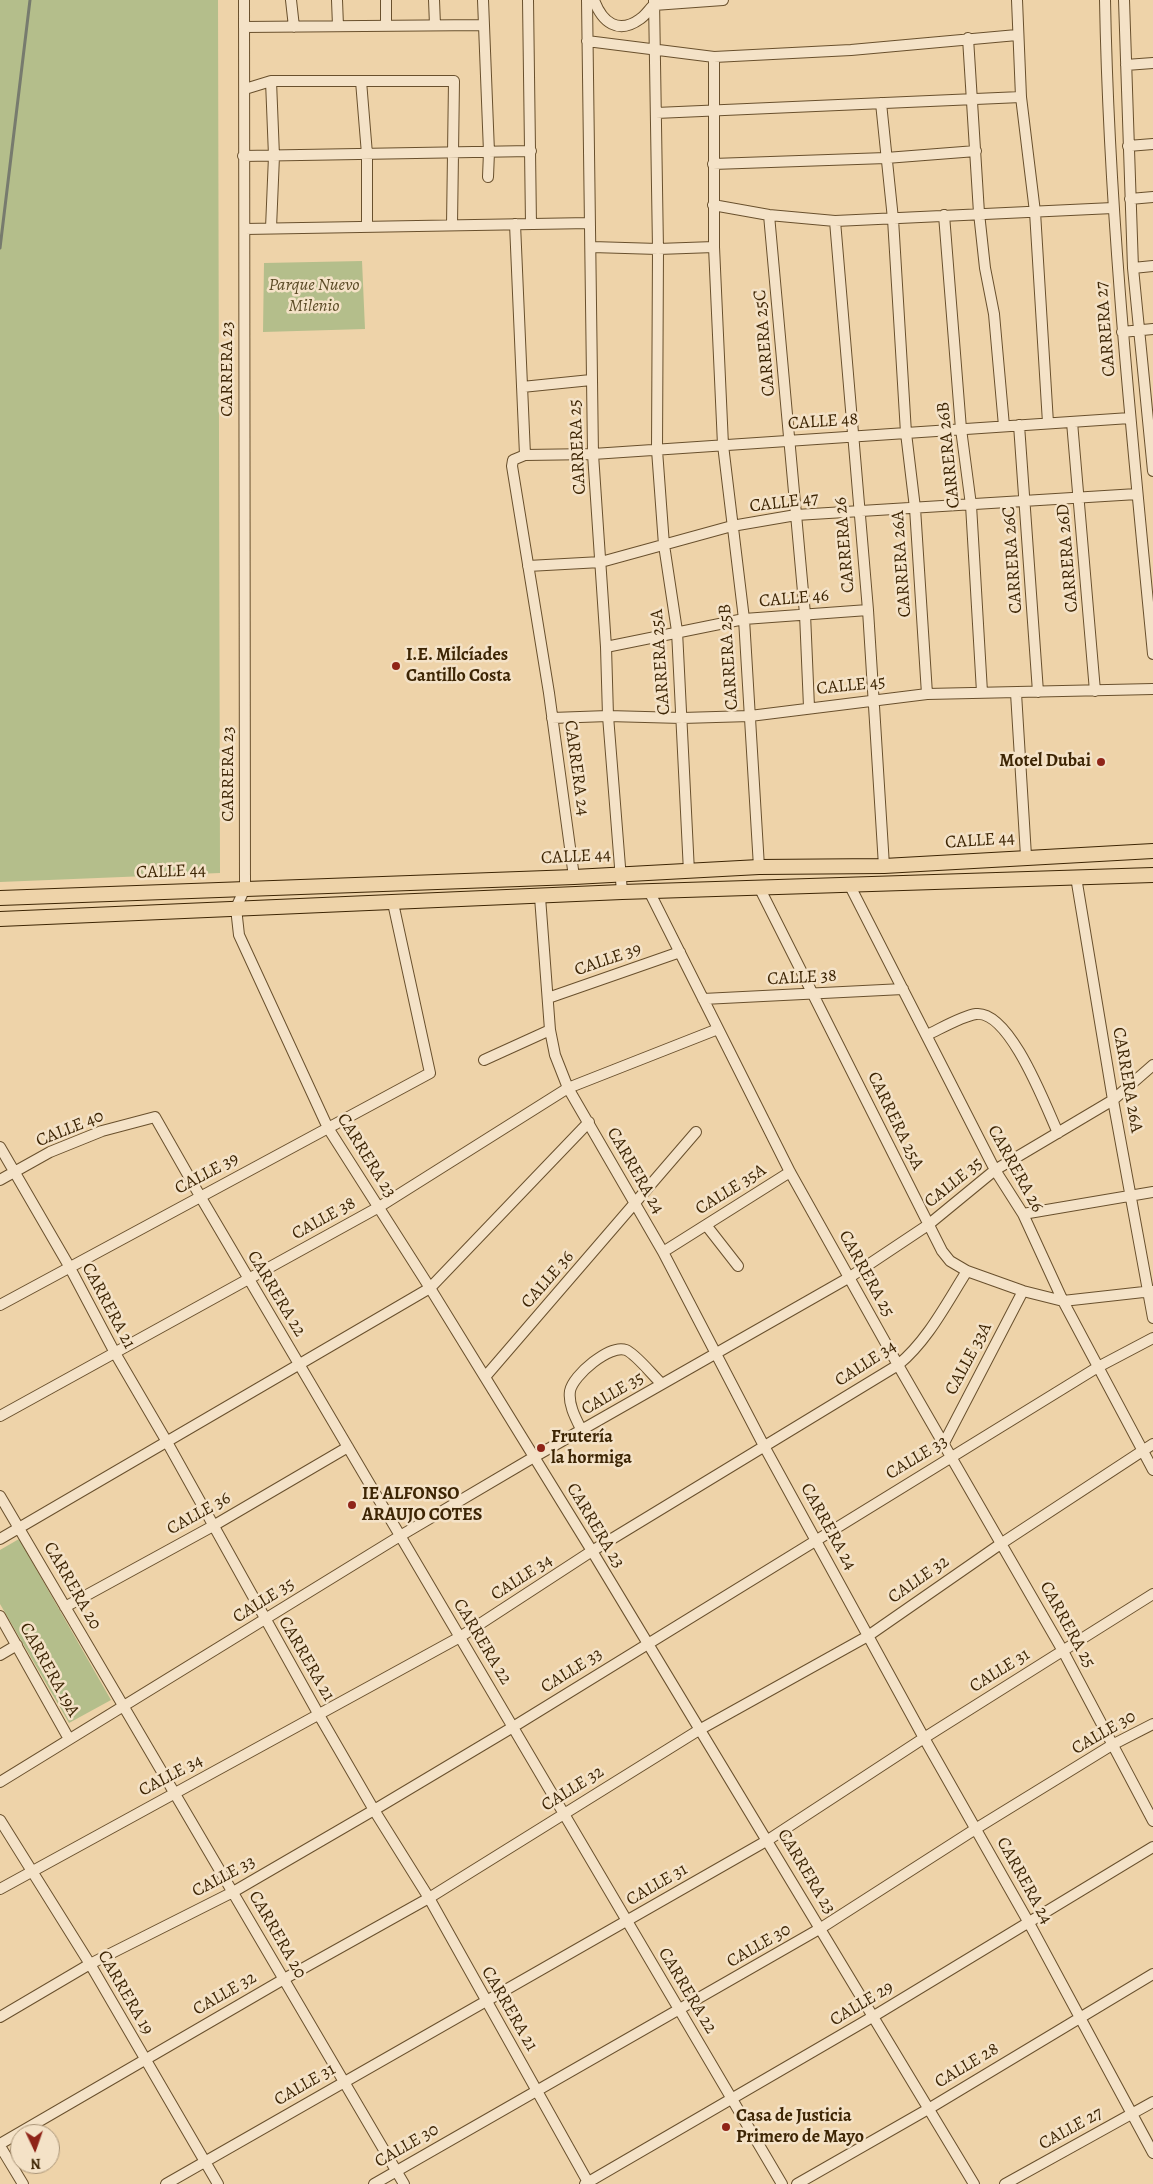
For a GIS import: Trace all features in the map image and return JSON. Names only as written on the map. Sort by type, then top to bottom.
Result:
[{"type":"main road","name":"CALLE 44","points":[[0,898],[574,877],[620,873],[689,872],[759,867],[884,866],[1026,856],[1153,851]]},
{"type":"main road","points":[[0,919],[622,892],[650,893],[759,887],[1153,875]]},
{"type":"street","name":"CARRERA 23","points":[[244,0],[245,888],[236,908],[239,935],[328,1128],[430,1288],[592,1551],[930,2108],[974,2184]]},
{"type":"street","points":[[292,0],[294,27]]},
{"type":"street","points":[[337,0],[338,26]]},
{"type":"street","points":[[386,0],[386,26]]},
{"type":"street","points":[[434,0],[435,25]]},
{"type":"street","points":[[484,0],[489,152],[488,176]]},
{"type":"street","points":[[528,0],[531,224]]},
{"type":"street","name":"CARRERA 25","points":[[587,0],[590,223],[592,247],[591,380],[593,454],[606,647],[608,716],[622,892]]},
{"type":"street","points":[[594,0],[602,17],[610,23],[619,26],[630,24],[642,18],[654,2],[723,0]]},
{"type":"street","points":[[1017,0],[1021,97],[1035,212],[1048,423]]},
{"type":"street","name":"CARRERA 27","points":[[1105,0],[1113,208],[1122,332],[1153,654]]},
{"type":"street","name":"CARRERA 27","points":[[1124,0],[1133,268],[1140,331],[1149,382],[1153,470]]},
{"type":"street","name":"CARRERA 25A","points":[[654,2],[658,249],[657,450],[664,545],[677,631],[689,872]]},
{"type":"street","points":[[244,27],[484,25]]},
{"type":"street","points":[[587,41],[714,58],[851,50],[1017,35]]},
{"type":"street","points":[[968,38],[979,214],[985,268],[994,314],[1004,426]]},
{"type":"street","name":"CARRERA 25B","points":[[714,58],[716,110],[713,205],[723,445],[744,619],[759,867]]},
{"type":"street","points":[[1126,65],[1153,63]]},
{"type":"street","points":[[271,81],[274,156],[271,228]]},
{"type":"street","points":[[245,88],[271,81],[454,81],[452,225]]},
{"type":"street","points":[[360,81],[366,154],[367,227]]},
{"type":"street","points":[[656,113],[1021,97]]},
{"type":"street","name":"CARRERA 26A","points":[[881,103],[893,219],[906,433],[915,508],[928,694]]},
{"type":"street","points":[[1128,146],[1153,144]]},
{"type":"street","points":[[243,156],[531,151]]},
{"type":"street","points":[[713,164],[886,158],[976,151]]},
{"type":"street","points":[[1130,199],[1153,197]]},
{"type":"street","points":[[713,205],[769,215],[835,221],[1113,208]]},
{"type":"street","name":"CARRERA 25C","points":[[769,215],[805,614],[809,707]]},
{"type":"street","name":"CARRERA 26B","points":[[944,215],[961,429],[970,505],[982,692]]},
{"type":"street","name":"CARRERA 26","points":[[835,221],[854,436],[858,512],[868,610],[884,866]]},
{"type":"street","points":[[245,229],[590,223]]},
{"type":"street","name":"CARRERA 24","points":[[515,224],[522,387],[522,456],[513,460],[512,466],[549,694],[574,877]]},
{"type":"street","points":[[592,247],[658,249],[714,247]]},
{"type":"street","points":[[1133,268],[1153,266]]},
{"type":"street","points":[[1122,332],[1153,329]]},
{"type":"street","points":[[522,387],[591,380]]},
{"type":"street","name":"CALLE 48","points":[[522,456],[657,450],[1130,418]]},
{"type":"street","name":"CARRERA 26D","points":[[1072,422],[1095,692]]},
{"type":"street","name":"CARRERA 26C","points":[[1018,425],[1038,692]]},
{"type":"street","name":"CALLE 47","points":[[528,566],[601,562],[732,526],[796,515],[1137,494]]},
{"type":"street","name":"CALLE 46","points":[[606,647],[677,631],[744,619],[868,610]]},
{"type":"street","name":"CALLE 45","points":[[552,718],[750,716],[809,707],[928,694],[1095,692],[1153,689]]},
{"type":"street","points":[[1016,693],[1026,856]]},
{"type":"street","name":"CARRERA 26A","points":[[1076,877],[1130,1196],[1151,1291],[1153,1318]]},
{"type":"street","name":"CARRERA 26","points":[[849,884],[995,1170],[1023,1214],[1063,1301],[1153,1470]]},
{"type":"street","name":"CARRERA 25A","points":[[759,887],[814,993],[942,1251],[950,1261],[967,1271],[1023,1291],[1063,1301]]},
{"type":"street","name":"CARRERA 25","points":[[650,893],[790,1172],[898,1365],[1064,1651],[1153,1821]]},
{"type":"street","name":"CARRERA 24","points":[[540,896],[550,1030],[555,1055],[568,1088],[663,1252],[764,1446],[924,1738],[977,1828],[1153,2153]]},
{"type":"street","name":"CALLE 39","points":[[0,1305],[69,1266],[430,1073],[394,903]]},
{"type":"street","name":"CALLE 39","points":[[548,998],[680,952]]},
{"type":"street","name":"CALLE 38","points":[[703,999],[903,989]]},
{"type":"street","points":[[927,1035],[975,1014],[984,1014],[991,1018],[1014,1041],[1058,1132]]},
{"type":"street","name":"CALLE 38","points":[[0,1416],[379,1207],[568,1088],[718,1029]]},
{"type":"street","points":[[484,1060],[550,1030]]},
{"type":"street","name":"CALLE 35","points":[[0,1782],[400,1536],[534,1457],[850,1277],[928,1225],[995,1170],[1113,1100],[1153,1066]]},
{"type":"street","name":"CALLE 40","points":[[0,1180],[50,1152],[102,1130],[155,1117]]},
{"type":"street","name":"CARRERA 22","points":[[155,1117],[782,2184]]},
{"type":"street","points":[[0,1539],[430,1288],[589,1122]]},
{"type":"street","name":"CALLE 36","points":[[485,1377],[696,1132]]},
{"type":"street","name":"CARRERA 21","points":[[0,1147],[69,1266],[115,1353],[167,1442],[319,1715],[374,1810],[429,1898],[587,2183]]},
{"type":"street","name":"CALLE 35A","points":[[663,1252],[790,1172]]},
{"type":"street","points":[[1023,1214],[1153,1192]]},
{"type":"street","points":[[706,1225],[738,1266]]},
{"type":"street","name":"CALLE 34","points":[[0,1889],[31,1870],[460,1637],[592,1551],[898,1365],[914,1352],[967,1271]]},
{"type":"street","name":"CALLE 33A","points":[[944,1443],[1023,1291]]},
{"type":"street","points":[[1063,1301],[1151,1291]]},
{"type":"street","name":"CALLE 33","points":[[0,2017],[90,1964],[233,1892],[374,1810],[513,1727],[1098,1367],[1153,1338]]},
{"type":"street","points":[[582,1431],[574,1416],[570,1390],[585,1369],[609,1351],[620,1348],[628,1350],[662,1384]]},
{"type":"street","name":"CALLE 32","points":[[0,2145],[145,2059],[429,1898],[699,1730],[868,1636],[1002,1543],[1153,1444]]},
{"type":"street","name":"CALLE 36","points":[[65,1607],[213,1526],[348,1447]]},
{"type":"street","name":"CARRERA 20","points":[[0,1496],[404,2184]]},
{"type":"street","name":"CALLE 31","points":[[166,2184],[768,1840],[924,1738],[1153,1594]]},
{"type":"street","name":"CARRERA 19A","points":[[0,1616],[69,1739]]},
{"type":"street","points":[[0,1655],[17,1645]]},
{"type":"street","name":"CALLE 30","points":[[374,2184],[821,1928],[977,1828],[1112,1745],[1153,1724]]},
{"type":"street","name":"CARRERA 19","points":[[0,1820],[90,1964],[218,2184]]},
{"type":"street","name":"CALLE 29","points":[[587,2183],[874,2016],[1153,1847]]},
{"type":"street","name":"CALLE 28","points":[[797,2184],[930,2108],[1153,1974]]},
{"type":"street","name":"CALLE 27","points":[[1005,2184],[1153,2102]]},
{"type":"street","points":[[0,2145],[23,2184]]},
{"type":"green space","points":[[0,0],[218,0],[220,873],[0,882]]},
{"type":"green space","name":"Parque Nuevo Milenio","points":[[362,261],[365,329],[263,332],[264,263]]},
{"type":"green space","points":[[19,1539],[111,1700],[69,1723],[0,1604],[0,1550]]},
{"type":"waterway","points":[[0,248],[30,0]]},
{"type":"place","name":"I.E. Milcíades Cantillo Costa","points":[[396,666]]},
{"type":"place","name":"Motel Dubai","points":[[1101,762]]},
{"type":"place","name":"Frutería la hormiga","points":[[541,1448]]},
{"type":"place","name":"IE ALFONSO ARAUJO COTES","points":[[352,1505]]},
{"type":"place","name":"Casa de Justicia Primero de Mayo","points":[[726,2127]]}]
